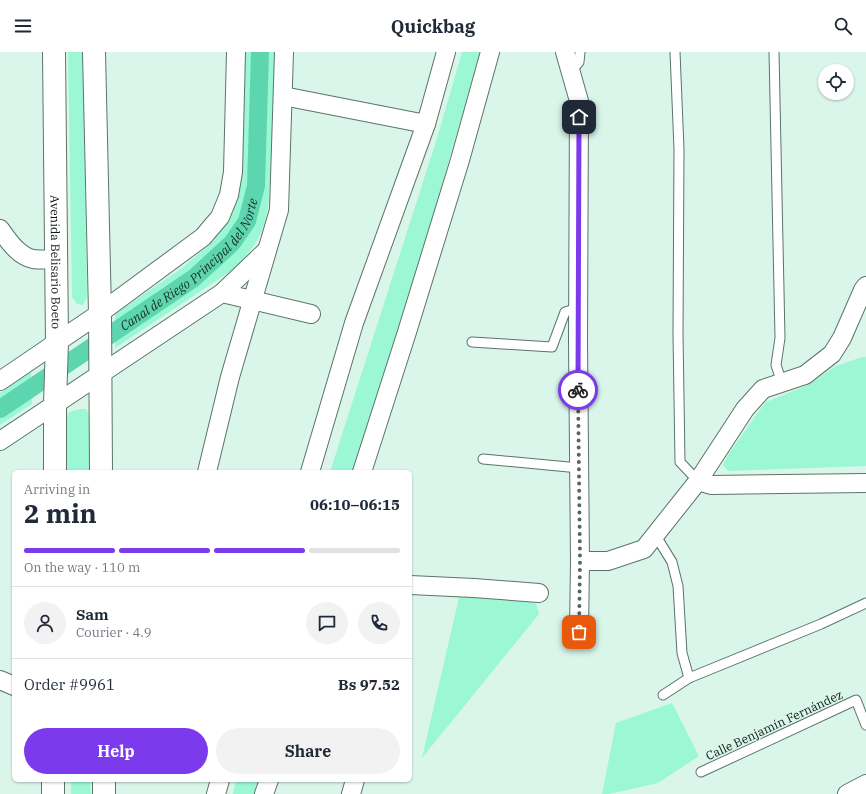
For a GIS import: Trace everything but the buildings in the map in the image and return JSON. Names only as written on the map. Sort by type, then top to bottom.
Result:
[{"type":"street","name":"Avenida Belisario Boeto","points":[[54,52],[57,350],[55,397],[55,470]]},
{"type":"street","points":[[94,52],[100,320],[101,470]]},
{"type":"street","points":[[0,381],[57,350],[100,320],[203,237],[220,217],[229,195],[234,172],[236,52]]},
{"type":"street","points":[[207,470],[230,377],[279,210],[284,52]]},
{"type":"street","points":[[311,470],[354,323],[426,124],[446,52]]},
{"type":"street","points":[[363,470],[451,190],[490,52]]},
{"type":"street","points":[[565,52],[579,102],[579,632]]},
{"type":"street","points":[[283,96],[426,124]]},
{"type":"street","points":[[0,229],[22,255],[32,259],[56,260]]},
{"type":"street","points":[[0,441],[55,397],[100,366],[222,293],[267,250]]},
{"type":"street","points":[[580,561],[608,561],[644,549],[656,536],[698,481],[745,409],[763,389],[805,375],[832,354],[842,338],[865,290]]},
{"type":"street","points":[[222,293],[311,314]]},
{"type":"street","points":[[698,481],[711,485],[866,483]]},
{"type":"street","points":[[412,585],[539,593]]},
{"type":"street","points":[[0,680],[12,685]]},
{"type":"street","points":[[53,782],[53,794]]},
{"type":"street","points":[[104,782],[104,794]]},
{"type":"street","points":[[206,782],[207,794]]},
{"type":"street","points":[[216,794],[219,782]]},
{"type":"street","points":[[264,794],[267,782]]},
{"type":"street","points":[[351,794],[354,782]]},
{"type":"street","points":[[847,794],[866,784]]},
{"type":"lane","points":[[571,72],[579,62],[580,52]]},
{"type":"lane","points":[[675,52],[679,149],[678,334],[680,462],[698,481]]},
{"type":"lane","points":[[774,52],[780,338],[776,365],[782,383]]},
{"type":"lane","points":[[472,342],[552,347],[565,312],[578,308]]},
{"type":"lane","points":[[483,459],[580,468]]},
{"type":"lane","points":[[656,536],[672,562],[678,586],[682,653],[689,678]]},
{"type":"lane","points":[[663,695],[689,678],[821,624],[866,603]]},
{"type":"lane","name":"Calle Benjamín Fernández","points":[[701,772],[856,700],[866,725]]},
{"type":"green space","points":[[68,52],[83,52],[87,297],[83,305],[77,304],[72,297]]},
{"type":"green space","points":[[245,52],[276,52],[269,199],[263,229],[251,250],[228,273],[115,348],[115,314],[182,268],[214,240],[229,220],[239,194]]},
{"type":"green space","points":[[462,52],[480,52],[402,324],[353,470],[331,470],[438,135]]},
{"type":"green space","points":[[866,357],[866,466],[728,471],[723,465],[728,455],[766,402],[808,385],[836,366]]},
{"type":"green space","points":[[31,372],[32,404],[0,425],[0,393]]},
{"type":"green space","points":[[86,409],[89,415],[90,470],[66,470],[65,420],[69,412]]},
{"type":"green space","points":[[460,593],[535,600],[539,614],[422,758]]},
{"type":"green space","points":[[672,703],[699,756],[658,783],[609,794],[602,794],[616,723]]},
{"type":"green space","points":[[71,782],[90,782],[91,794],[71,794]]},
{"type":"green space","points":[[236,782],[257,782],[254,794],[233,794]]},
{"type":"waterway","name":"Canal de Riego Principal del Norte","points":[[0,409],[194,278],[232,243],[247,221],[256,186],[260,52]]},
{"type":"way so far","points":[[578,390],[580,468],[579,632]]},
{"type":"route","points":[[578,390],[579,117]]}]
